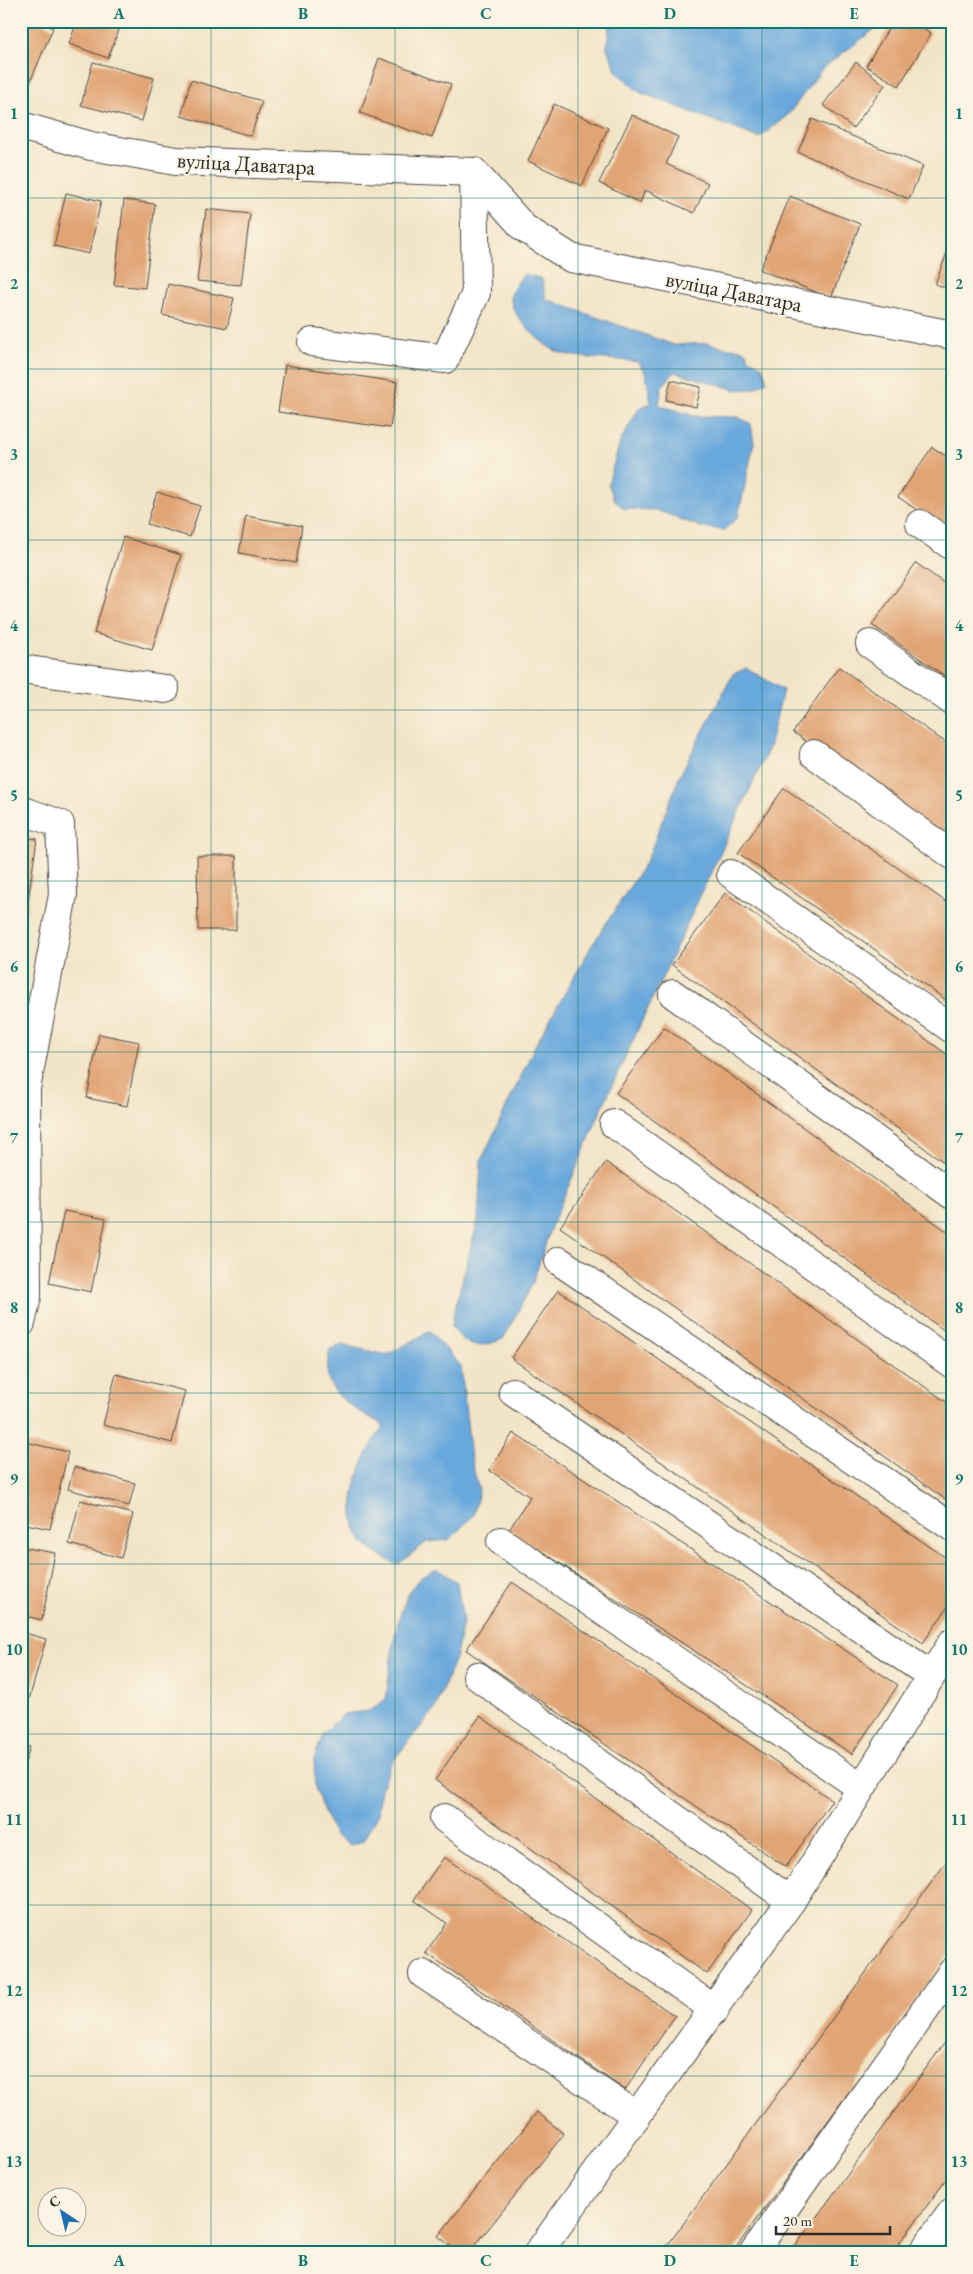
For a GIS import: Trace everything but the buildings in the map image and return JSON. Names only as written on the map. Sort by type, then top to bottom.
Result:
[{"type":"street","name":"вуліца Даватара","points":[[21,126],[91,146],[176,161],[474,172],[524,228],[571,258],[952,334]]},
{"type":"street","points":[[312,342],[445,359],[476,293],[474,172]]},
{"type":"street","points":[[920,524],[952,546]]},
{"type":"street","points":[[870,644],[952,702]]},
{"type":"street","points":[[21,669],[165,690]]},
{"type":"street","points":[[814,754],[952,855]]},
{"type":"street","points":[[21,810],[60,824],[63,895],[26,1090],[27,1296],[21,1323]]},
{"type":"street","points":[[731,874],[952,1029]]},
{"type":"street","points":[[673,994],[952,1195]]},
{"type":"street","points":[[614,1124],[952,1364]]},
{"type":"street","points":[[559,1261],[952,1527]]},
{"type":"street","points":[[513,1392],[930,1675]]},
{"type":"street","points":[[501,1541],[860,1787]]},
{"type":"street","points":[[538,2253],[715,2010],[791,1901],[860,1787],[952,1643]]},
{"type":"street","points":[[477,1676],[791,1901]]},
{"type":"street","points":[[444,1818],[715,2010]]},
{"type":"street","points":[[753,2253],[952,1972]]},
{"type":"street","points":[[423,1974],[637,2116]]},
{"type":"street","points":[[922,2253],[952,2212]]},
{"type":"water","points":[[610,21],[876,21],[876,28],[822,69],[789,114],[759,138],[639,92],[617,72],[607,48]]},
{"type":"water","points":[[524,274],[542,279],[546,299],[674,345],[707,343],[727,348],[737,348],[747,352],[748,358],[762,366],[767,381],[754,389],[736,390],[675,372],[662,386],[659,405],[695,416],[738,417],[751,424],[754,443],[738,517],[724,530],[701,527],[656,510],[625,509],[615,501],[608,484],[620,442],[639,408],[651,403],[646,374],[638,362],[571,356],[548,347],[522,322],[511,301],[513,290]]},
{"type":"water","points":[[747,668],[783,690],[769,748],[609,1092],[551,1227],[532,1285],[503,1339],[487,1344],[469,1344],[452,1327],[453,1316],[478,1220],[481,1161],[536,1044],[591,947],[647,860],[680,775],[733,674]]},
{"type":"water","points":[[430,1331],[461,1366],[471,1459],[479,1491],[473,1516],[449,1540],[427,1542],[397,1565],[374,1552],[363,1542],[356,1528],[353,1513],[356,1482],[368,1451],[384,1425],[343,1400],[331,1385],[327,1370],[330,1349],[342,1345],[387,1355]]},
{"type":"water","points":[[437,1569],[457,1582],[463,1622],[456,1656],[435,1709],[392,1762],[381,1788],[378,1814],[363,1841],[350,1845],[334,1835],[322,1807],[315,1788],[314,1759],[323,1734],[343,1714],[369,1711],[386,1699],[392,1653],[403,1606],[417,1581]]}]
